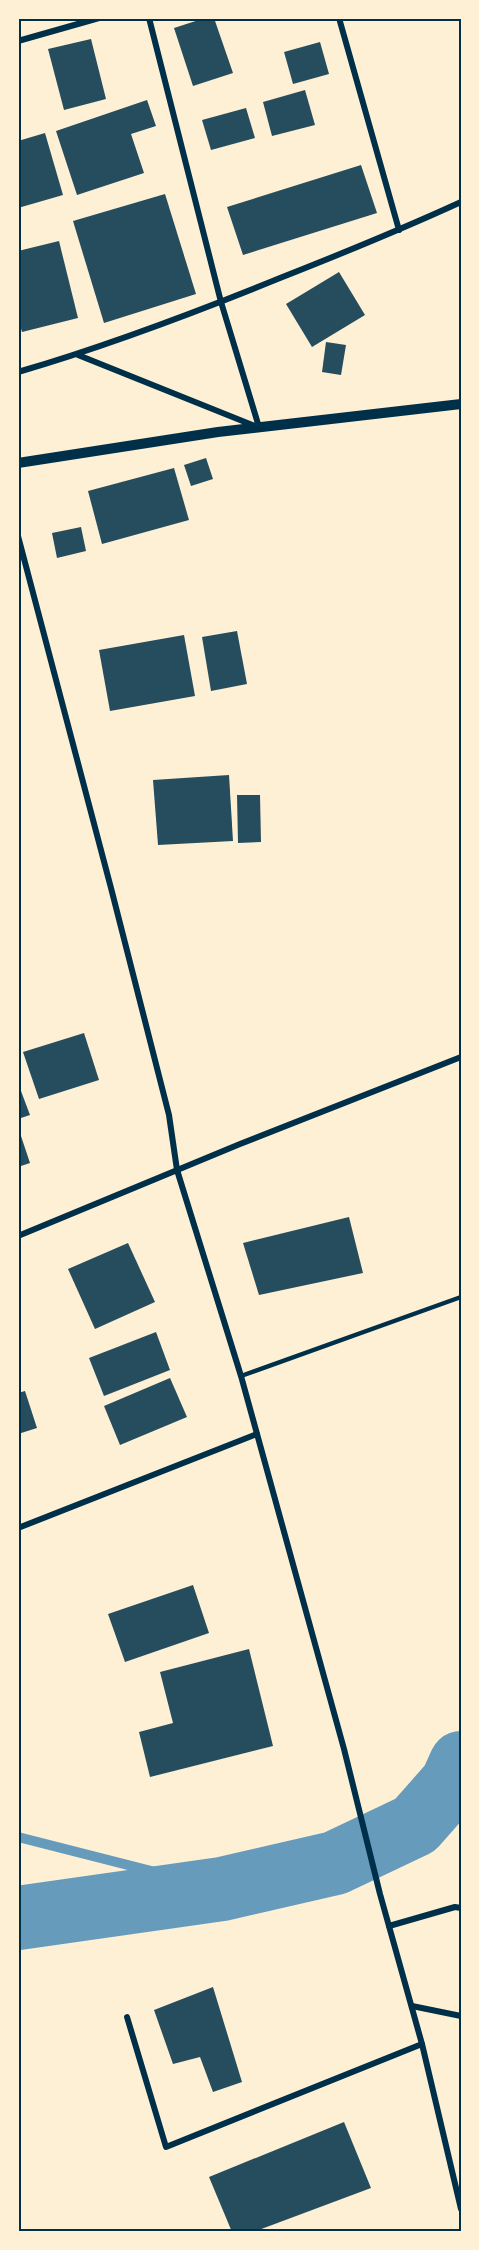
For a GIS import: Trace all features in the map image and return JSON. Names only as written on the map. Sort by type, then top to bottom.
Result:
[{"type":"street","points":[[18,41],[99,18]]},
{"type":"street","points":[[149,18],[220,302],[259,427]]},
{"type":"street","points":[[339,18],[399,230]]},
{"type":"street","points":[[18,372],[78,354],[220,302],[399,230],[461,202]]},
{"type":"street","points":[[78,354],[259,427]]},
{"type":"street","points":[[18,463],[259,427],[461,404]]},
{"type":"street","points":[[18,536],[158,1070],[169,1115],[177,1170],[241,1376],[344,1749],[380,1894],[422,2044],[461,2210]]},
{"type":"street","points":[[18,1236],[461,1057]]},
{"type":"street","points":[[18,1528],[257,1434]]},
{"type":"street","points":[[389,1926],[456,1907],[461,1908]]},
{"type":"street","points":[[412,2007],[461,2016]]},
{"type":"street","points":[[127,2017],[166,2148],[422,2044]]},
{"type":"lane","points":[[241,1376],[461,1297]]},
{"type":"building","points":[[205,18],[214,18],[233,73],[193,86],[174,28]]},
{"type":"building","points":[[91,39],[106,99],[64,110],[48,49]]},
{"type":"building","points":[[320,42],[329,74],[293,84],[284,52]]},
{"type":"building","points":[[305,90],[315,125],[272,136],[263,102]]},
{"type":"building","points":[[147,100],[156,126],[131,134],[144,173],[77,195],[56,131]]},
{"type":"building","points":[[246,108],[255,138],[211,150],[202,120]]},
{"type":"building","points":[[45,133],[63,195],[18,208],[18,141]]},
{"type":"building","points":[[361,165],[377,213],[243,255],[227,207]]},
{"type":"building","points":[[165,194],[196,294],[104,323],[73,221]]},
{"type":"building","points":[[59,241],[78,318],[22,332],[18,318],[18,251]]},
{"type":"building","points":[[339,272],[365,315],[312,347],[286,304]]},
{"type":"building","points":[[326,342],[346,345],[341,375],[322,372]]},
{"type":"building","points":[[206,458],[213,479],[191,486],[184,465]]},
{"type":"building","points":[[174,468],[189,520],[102,544],[88,491]]},
{"type":"building","points":[[81,527],[86,551],[57,558],[52,533]]},
{"type":"building","points":[[237,631],[247,684],[211,691],[202,637]]},
{"type":"building","points":[[184,635],[195,696],[110,711],[99,650]]},
{"type":"building","points":[[229,775],[233,841],[158,845],[153,780]]},
{"type":"building","points":[[237,795],[260,795],[261,842],[238,843]]},
{"type":"building","points":[[84,1033],[99,1080],[39,1099],[23,1052]]},
{"type":"building","points":[[18,1083],[30,1115],[18,1119]]},
{"type":"building","points":[[18,1127],[30,1163],[18,1167]]},
{"type":"building","points":[[349,1217],[363,1273],[259,1295],[243,1243]]},
{"type":"building","points":[[128,1243],[155,1302],[95,1329],[68,1269]]},
{"type":"building","points":[[156,1332],[170,1370],[104,1396],[89,1358]]},
{"type":"building","points":[[170,1378],[187,1417],[120,1445],[104,1406]]},
{"type":"building","points":[[25,1391],[37,1428],[18,1434],[18,1393]]},
{"type":"building","points":[[193,1585],[209,1633],[125,1662],[108,1614]]},
{"type":"building","points":[[249,1649],[273,1746],[150,1777],[139,1732],[173,1723],[160,1672]]},
{"type":"building","points":[[213,1987],[242,2082],[213,2092],[200,2057],[173,2064],[154,2010]]},
{"type":"building","points":[[344,2122],[371,2188],[253,2232],[232,2232],[209,2177]]},
{"type":"waterway","points":[[18,1918],[222,1889],[335,1863],[415,1825],[452,1783],[461,1763]]},
{"type":"waterway","points":[[18,1837],[222,1889]]}]
